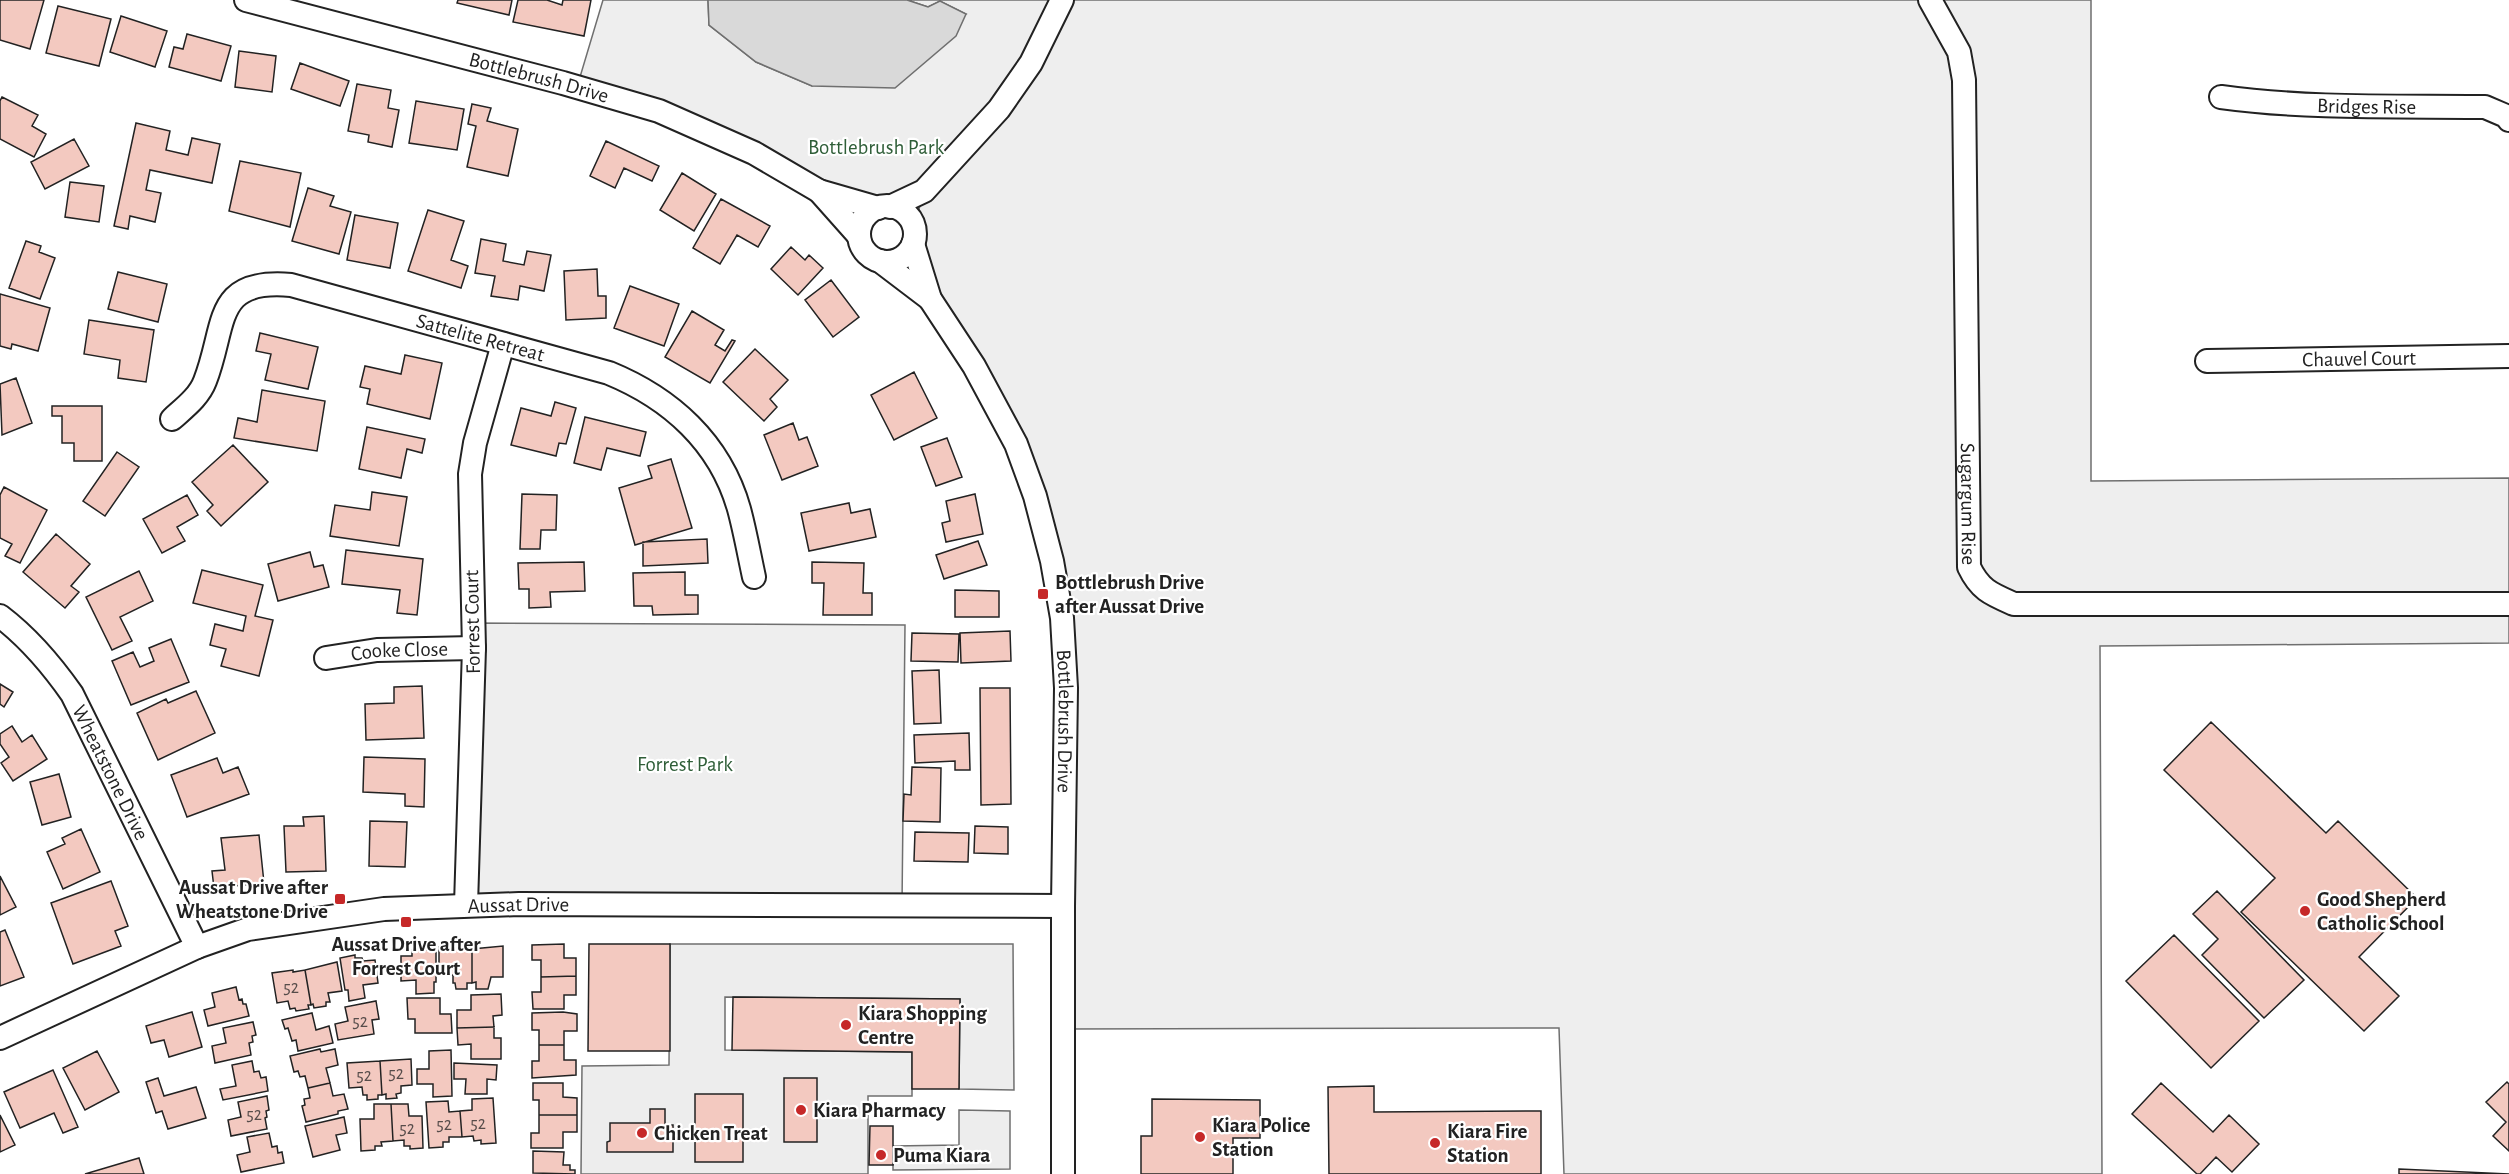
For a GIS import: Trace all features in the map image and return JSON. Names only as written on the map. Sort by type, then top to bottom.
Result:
[{"type":"street","name":"Bottlebrush Drive","points":[[246,0],[563,83],[659,111],[754,153],[819,191],[884,207]]},
{"type":"street","points":[[924,191],[913,235],[900,259],[880,261],[866,253],[859,236],[862,222],[884,207],[924,191],[999,109],[1031,63],[1062,0]]},
{"type":"street","name":"Sugargum Rise","points":[[1929,0],[1959,52],[1964,80],[1969,567],[1977,584],[1991,595],[2014,604],[2509,604]]},
{"type":"street","name":"Bridges Rise","points":[[2221,96],[2264,103],[2320,106],[2485,107],[2506,116],[2509,120]]},
{"type":"street","name":"Bottlebrush Drive","points":[[819,191],[859,236]]},
{"type":"street","points":[[884,207],[902,211],[913,235]]},
{"type":"street","name":"Bottlebrush Drive","points":[[913,235],[930,299],[974,366],[1016,444],[1035,496],[1052,561],[1062,618],[1066,688],[1063,1174]]},
{"type":"street","name":"Bottlebrush Drive","points":[[880,261],[930,299]]},
{"type":"street","name":"Sattelite Retreat","points":[[172,419],[196,397],[205,382],[223,316],[232,298],[252,286],[271,283],[291,285],[609,373],[637,385],[686,420],[716,456],[739,508],[754,577]]},
{"type":"street","name":"Forrest Court","points":[[466,905],[474,648],[470,474],[475,443],[503,344]]},
{"type":"street","name":"Chauvel Court","points":[[2207,361],[2509,356]]},
{"type":"street","name":"Wheatstone Drive","points":[[0,616],[29,640],[72,694],[197,947]]},
{"type":"street","name":"Cooke Close","points":[[326,658],[377,650],[474,648]]},
{"type":"street","name":"Aussat Drive","points":[[0,1038],[197,947],[248,929],[384,909],[466,905],[1063,906]]},
{"type":"green space","name":"Bottlebrush Park","points":[[603,0],[708,0],[709,25],[756,62],[812,86],[966,14],[940,1],[928,7],[907,0],[2091,0],[2091,481],[2509,478],[2509,643],[2100,646],[2102,1174],[1564,1174],[1559,1028],[1063,1029],[1066,688],[1035,496],[930,299],[914,226],[924,192],[878,210],[577,87]]},
{"type":"green space","name":"Forrest Park","points":[[473,623],[905,625],[902,905],[466,905]]},
{"type":"shaded area","points":[[708,0],[907,0],[928,7],[940,1],[966,14],[956,36],[895,88],[812,86],[756,62],[709,25]]},
{"type":"shaded area","points":[[670,944],[1013,944],[1014,1090],[959,1089],[960,999],[725,997],[725,1050],[912,1052],[912,1096],[868,1096],[868,1174],[581,1174],[582,1066],[669,1065]]},
{"type":"shaded area","points":[[959,1110],[1010,1111],[1010,1169],[893,1170],[893,1146],[959,1145]]},
{"type":"building","points":[[0,0],[44,0],[30,49],[0,40]]},
{"type":"building","points":[[458,0],[512,0],[509,15],[457,3]]},
{"type":"building","points":[[518,0],[547,0],[562,5],[563,0],[591,0],[584,36],[513,22]]},
{"type":"building","points":[[58,6],[111,19],[99,66],[46,53]]},
{"type":"building","points":[[121,16],[167,31],[155,67],[110,52]]},
{"type":"building","points":[[187,34],[231,46],[221,81],[169,67],[174,47],[183,49]]},
{"type":"building","points":[[239,51],[276,56],[272,92],[235,87]]},
{"type":"building","points":[[300,63],[349,81],[340,106],[291,89]]},
{"type":"building","points":[[357,84],[391,90],[388,108],[399,110],[392,147],[368,142],[369,135],[348,131]]},
{"type":"building","points":[[2,97],[38,115],[32,126],[46,134],[34,157],[0,139],[0,101]]},
{"type":"building","points":[[416,101],[464,109],[457,150],[409,143]]},
{"type":"building","points":[[472,104],[491,108],[487,121],[518,129],[508,176],[467,167],[476,126],[468,124]]},
{"type":"building","points":[[136,123],[170,131],[166,150],[188,155],[192,138],[220,144],[212,183],[150,170],[146,190],[161,193],[155,222],[130,216],[128,229],[114,226]]},
{"type":"building","points":[[74,139],[89,166],[45,189],[31,162]]},
{"type":"building","points":[[606,141],[659,166],[652,181],[624,168],[615,188],[590,176]]},
{"type":"building","points":[[240,161],[301,173],[290,227],[229,211]]},
{"type":"building","points":[[682,173],[716,194],[694,231],[660,210]]},
{"type":"building","points":[[70,182],[104,186],[99,222],[65,217]]},
{"type":"building","points":[[308,188],[334,196],[330,206],[351,212],[339,254],[292,241]]},
{"type":"building","points":[[721,199],[770,226],[758,247],[737,235],[720,264],[693,248]]},
{"type":"building","points":[[428,210],[464,221],[451,260],[468,266],[461,288],[408,271]]},
{"type":"building","points":[[355,215],[398,223],[390,268],[347,260]]},
{"type":"building","points":[[481,239],[506,244],[503,261],[524,265],[527,251],[551,255],[544,291],[520,286],[518,300],[491,296],[495,276],[475,273]]},
{"type":"building","points":[[26,241],[41,246],[39,252],[55,258],[40,299],[9,288]]},
{"type":"building","points":[[791,247],[805,260],[809,255],[823,268],[798,295],[771,269]]},
{"type":"building","points":[[597,269],[598,296],[606,296],[606,318],[566,320],[564,271]]},
{"type":"building","points":[[118,272],[167,284],[158,322],[108,309]]},
{"type":"building","points":[[831,280],[859,317],[833,337],[805,300]]},
{"type":"building","points":[[630,286],[679,304],[664,346],[614,328]]},
{"type":"building","points":[[0,294],[50,308],[38,351],[12,344],[11,349],[0,346]]},
{"type":"building","points":[[692,311],[724,330],[715,345],[725,351],[732,340],[735,341],[710,383],[665,357]]},
{"type":"building","points":[[89,320],[154,330],[146,382],[118,378],[120,360],[84,354]]},
{"type":"building","points":[[260,333],[318,347],[308,389],[265,380],[271,354],[256,351]]},
{"type":"building","points":[[755,349],[788,380],[770,399],[777,407],[764,421],[723,382]]},
{"type":"building","points":[[405,355],[442,363],[430,419],[367,404],[370,389],[360,387],[365,366],[401,374]]},
{"type":"building","points":[[914,372],[937,418],[894,440],[871,395]]},
{"type":"building","points":[[16,378],[32,423],[2,435],[0,384]]},
{"type":"building","points":[[262,390],[325,401],[317,451],[234,438],[238,418],[257,422]]},
{"type":"building","points":[[555,402],[576,408],[566,444],[559,443],[556,456],[511,445],[521,408],[551,416]]},
{"type":"building","points":[[52,406],[102,406],[102,461],[74,461],[74,443],[62,443],[62,416],[52,416]]},
{"type":"building","points":[[585,417],[646,432],[640,456],[607,448],[601,470],[574,463]]},
{"type":"building","points":[[793,423],[799,440],[807,437],[818,466],[782,480],[764,435]]},
{"type":"building","points":[[367,427],[425,439],[422,453],[407,449],[401,478],[359,469]]},
{"type":"building","points":[[947,438],[962,477],[936,486],[921,447]]},
{"type":"building","points":[[233,445],[268,482],[221,526],[207,511],[213,505],[192,482]]},
{"type":"building","points":[[117,452],[139,467],[105,516],[83,501]]},
{"type":"building","points":[[671,459],[692,528],[635,545],[619,488],[652,478],[648,466]]},
{"type":"building","points":[[4,487],[47,510],[20,563],[5,556],[12,544],[0,538],[0,495]]},
{"type":"building","points":[[372,492],[407,497],[399,546],[330,536],[335,505],[370,510]]},
{"type":"building","points":[[522,494],[557,495],[556,530],[541,530],[540,549],[520,549]]},
{"type":"building","points":[[975,494],[983,534],[946,542],[942,523],[950,521],[946,501]]},
{"type":"building","points":[[187,495],[198,515],[177,527],[185,541],[162,553],[143,519]]},
{"type":"building","points":[[849,503],[851,513],[870,509],[876,537],[809,551],[801,513]]},
{"type":"building","points":[[56,534],[90,564],[71,586],[79,592],[65,608],[23,572]]},
{"type":"building","points":[[707,539],[708,563],[643,566],[643,542]]},
{"type":"building","points":[[978,541],[987,565],[944,579],[936,555]]},
{"type":"building","points":[[346,550],[423,559],[417,615],[397,613],[400,590],[342,584]]},
{"type":"building","points":[[310,552],[314,567],[323,565],[329,587],[278,601],[268,564]]},
{"type":"building","points":[[584,562],[585,591],[550,592],[551,607],[529,608],[529,589],[519,589],[518,563]]},
{"type":"building","points":[[812,562],[864,563],[863,593],[872,593],[872,615],[823,615],[824,583],[812,583]]},
{"type":"building","points":[[202,570],[263,585],[255,616],[273,620],[259,676],[221,666],[226,649],[210,645],[215,624],[243,631],[246,616],[193,603]]},
{"type":"building","points":[[139,571],[153,601],[120,617],[132,641],[112,650],[86,597]]},
{"type":"building","points":[[685,572],[685,595],[698,595],[698,614],[653,615],[652,606],[634,606],[633,573]]},
{"type":"building","points":[[955,590],[999,591],[999,617],[955,617]]},
{"type":"building","points":[[1010,631],[1011,661],[961,663],[960,633]]},
{"type":"building","points":[[912,633],[959,634],[958,662],[911,661]]},
{"type":"building","points":[[171,639],[189,682],[131,705],[112,661],[133,652],[140,667],[154,661],[149,648]]},
{"type":"building","points":[[939,670],[941,723],[914,724],[912,671]]},
{"type":"building","points":[[0,684],[13,692],[4,707],[0,704]]},
{"type":"building","points":[[422,686],[424,738],[366,740],[365,704],[394,703],[394,687]]},
{"type":"building","points":[[980,688],[1010,688],[1011,804],[981,805]]},
{"type":"building","points":[[196,691],[215,733],[158,760],[137,713],[166,699],[168,703]]},
{"type":"building","points":[[2211,722],[2326,833],[2338,821],[2417,898],[2359,957],[2399,996],[2364,1031],[2241,912],[2275,878],[2164,770]]},
{"type":"building","points":[[12,726],[22,742],[32,735],[47,759],[13,781],[1,763],[9,757],[0,744],[0,734]]},
{"type":"building","points":[[969,733],[970,770],[955,770],[955,761],[915,763],[914,735]]},
{"type":"building","points":[[364,757],[425,759],[424,807],[405,806],[405,794],[363,792]]},
{"type":"building","points":[[217,758],[223,773],[238,767],[249,794],[187,817],[171,775]]},
{"type":"building","points":[[912,767],[941,768],[940,822],[903,821],[904,794],[911,795]]},
{"type":"building","points":[[59,774],[71,817],[42,825],[30,782]]},
{"type":"building","points":[[324,816],[326,871],[286,872],[284,826],[304,826],[303,817]]},
{"type":"building","points":[[370,821],[407,822],[405,867],[369,866]]},
{"type":"building","points":[[975,826],[1008,827],[1008,854],[974,853]]},
{"type":"building","points":[[81,829],[100,872],[63,889],[47,852],[65,844],[62,838]]},
{"type":"building","points":[[915,832],[969,833],[968,862],[914,861]]},
{"type":"building","points":[[259,835],[264,883],[214,888],[212,871],[225,870],[221,838]]},
{"type":"building","points":[[0,876],[16,907],[0,915]]},
{"type":"building","points":[[111,881],[128,926],[115,931],[121,946],[73,964],[51,903]]},
{"type":"building","points":[[2217,891],[2304,980],[2264,1018],[2202,955],[2218,939],[2193,914]]},
{"type":"building","points":[[5,930],[24,977],[0,986],[0,932]]},
{"type":"building","points":[[2174,935],[2259,1021],[2211,1068],[2126,981]]},
{"type":"building","points":[[564,944],[564,958],[576,958],[576,976],[541,977],[541,960],[532,960],[532,945]]},
{"type":"building","points":[[589,944],[670,944],[670,1051],[588,1051]]},
{"type":"building","points":[[503,946],[503,977],[491,977],[488,989],[476,989],[476,982],[472,983],[472,949]]},
{"type":"building","points":[[439,947],[472,949],[472,983],[467,983],[467,989],[456,989],[453,975],[439,975]]},
{"type":"building","points":[[412,950],[436,950],[434,993],[416,994],[416,980],[401,981],[401,956],[412,956]]},
{"type":"building","points":[[355,955],[355,958],[362,958],[363,961],[375,960],[378,983],[363,985],[365,998],[349,1001],[340,958]]},
{"type":"building","points":[[337,962],[342,991],[328,993],[330,1002],[326,1002],[326,1006],[314,1008],[313,1004],[311,1005],[305,970]]},
{"type":"building","points":[[293,970],[293,972],[305,970],[311,1005],[308,1005],[309,1009],[296,1011],[295,1008],[290,1009],[288,1001],[277,1003],[272,973]]},
{"type":"building","points":[[576,976],[576,995],[564,995],[564,1009],[533,1009],[532,992],[541,992],[541,977]]},
{"type":"building","points":[[236,987],[239,1000],[242,999],[243,1004],[246,1004],[249,1016],[208,1026],[204,1010],[215,1007],[212,993]]},
{"type":"building","points":[[501,994],[502,1015],[493,1016],[494,1027],[457,1028],[457,1010],[471,1010],[471,995]]},
{"type":"building","name":"Kiara Shopping Centre","points":[[733,997],[960,999],[959,1089],[912,1089],[912,1052],[732,1050]]},
{"type":"building","points":[[407,998],[440,998],[440,1014],[451,1014],[452,1033],[415,1033],[415,1019],[408,1019]]},
{"type":"building","points":[[376,1001],[379,1019],[372,1020],[374,1034],[338,1040],[335,1024],[348,1021],[345,1007]]},
{"type":"building","points":[[192,1012],[202,1047],[169,1057],[164,1040],[151,1043],[146,1026]]},
{"type":"building","points":[[312,1013],[316,1030],[329,1026],[333,1043],[298,1051],[296,1040],[292,1041],[288,1028],[285,1029],[282,1020]]},
{"type":"building","points":[[532,1013],[577,1014],[577,1031],[564,1031],[564,1045],[539,1045],[539,1030],[532,1030]]},
{"type":"building","points":[[253,1022],[256,1035],[252,1036],[253,1042],[249,1043],[251,1055],[215,1063],[212,1046],[226,1043],[223,1028]]},
{"type":"building","points":[[494,1027],[494,1038],[501,1038],[501,1059],[471,1059],[471,1044],[458,1045],[457,1028]]},
{"type":"building","points":[[539,1045],[564,1045],[564,1060],[576,1060],[576,1075],[532,1078],[532,1061],[539,1061]]},
{"type":"building","points":[[320,1049],[321,1052],[335,1049],[338,1065],[326,1068],[330,1083],[308,1088],[305,1076],[300,1077],[298,1071],[294,1072],[290,1056]]},
{"type":"building","points":[[451,1050],[452,1096],[433,1097],[433,1084],[417,1084],[417,1069],[429,1069],[429,1051]]},
{"type":"building","points":[[97,1051],[119,1092],[85,1110],[63,1068]]},
{"type":"building","points":[[411,1059],[412,1085],[401,1086],[401,1093],[396,1094],[397,1098],[386,1099],[386,1094],[382,1095],[380,1061]]},
{"type":"building","points":[[252,1061],[254,1072],[259,1071],[261,1078],[266,1077],[268,1091],[223,1100],[220,1089],[236,1086],[232,1065]]},
{"type":"building","points":[[380,1061],[382,1095],[378,1095],[378,1099],[367,1100],[367,1095],[363,1095],[362,1087],[349,1088],[347,1063]]},
{"type":"building","points":[[454,1063],[497,1065],[496,1080],[487,1079],[487,1094],[465,1094],[466,1079],[454,1079]]},
{"type":"building","points":[[53,1070],[78,1127],[63,1133],[54,1113],[20,1128],[4,1092]]},
{"type":"building","points":[[158,1078],[164,1096],[196,1087],[206,1118],[168,1129],[162,1111],[156,1113],[146,1082]]},
{"type":"building","name":"Kiara Pharmacy","points":[[784,1078],[817,1078],[817,1142],[784,1142]]},
{"type":"building","points":[[2507,1082],[2509,1084],[2509,1151],[2493,1136],[2506,1122],[2486,1102]]},
{"type":"building","points":[[330,1083],[333,1096],[344,1094],[348,1109],[338,1111],[338,1114],[306,1122],[302,1106],[305,1105],[304,1099],[310,1098],[308,1088]]},
{"type":"building","points":[[533,1083],[563,1083],[563,1097],[577,1098],[577,1115],[539,1115],[539,1100],[533,1100]]},
{"type":"building","points":[[2161,1083],[2213,1132],[2229,1115],[2259,1144],[2232,1172],[2216,1157],[2200,1174],[2197,1174],[2132,1114]]},
{"type":"building","name":"Kiara Fire Station","points":[[1374,1086],[1374,1112],[1541,1111],[1541,1174],[1329,1174],[1328,1087]]},
{"type":"building","points":[[695,1094],[743,1094],[743,1162],[695,1162]]},
{"type":"building","points":[[267,1096],[269,1110],[266,1111],[267,1117],[265,1118],[267,1129],[231,1136],[228,1120],[241,1117],[238,1102]]},
{"type":"building","points":[[493,1098],[496,1143],[481,1144],[481,1140],[474,1141],[473,1136],[462,1137],[460,1111],[472,1110],[472,1099]]},
{"type":"building","name":"Kiara Police Station","points":[[1152,1099],[1260,1100],[1260,1138],[1233,1138],[1233,1174],[1141,1174],[1141,1136],[1152,1136]]},
{"type":"building","points":[[448,1101],[449,1112],[460,1111],[462,1137],[449,1137],[449,1142],[443,1142],[443,1147],[429,1148],[426,1102]]},
{"type":"building","points":[[374,1104],[391,1104],[393,1141],[381,1142],[382,1146],[375,1146],[375,1150],[361,1151],[360,1119],[374,1119]]},
{"type":"building","points":[[391,1104],[408,1104],[409,1116],[422,1116],[423,1148],[410,1149],[410,1146],[404,1146],[404,1140],[393,1141]]},
{"type":"building","name":"Chicken Treat","points":[[650,1109],[665,1109],[665,1125],[673,1125],[673,1152],[607,1152],[607,1142],[610,1141],[610,1123],[650,1123]]},
{"type":"building","points":[[0,1115],[15,1145],[0,1152]]},
{"type":"building","points":[[539,1115],[577,1115],[577,1132],[563,1132],[563,1148],[531,1148],[531,1133],[539,1133]]},
{"type":"building","points":[[344,1117],[347,1133],[336,1135],[340,1150],[313,1157],[305,1126]]},
{"type":"building","name":"Puma Kiara","points":[[870,1126],[893,1126],[893,1165],[869,1165]]},
{"type":"building","points":[[269,1133],[272,1147],[277,1146],[278,1153],[282,1152],[284,1163],[241,1172],[237,1155],[250,1152],[247,1137]]},
{"type":"building","points":[[533,1151],[564,1152],[563,1165],[570,1165],[570,1170],[575,1170],[575,1174],[533,1173]]},
{"type":"building","points":[[139,1158],[144,1174],[85,1174]]},
{"type":"building","points":[[2399,1169],[2509,1174],[2399,1174]]},
{"type":"place","name":"Bottlebrush Drive after Aussat Drive","points":[[1043,594]]},
{"type":"place","name":"Aussat Drive after Wheatstone Drive","points":[[340,899]]},
{"type":"place","name":"Good Shepherd Catholic School","points":[[2305,911]]},
{"type":"place","name":"Aussat Drive after Forrest Court","points":[[406,922]]},
{"type":"place","name":"Kiara Shopping Centre","points":[[846,1025]]},
{"type":"place","name":"Kiara Pharmacy","points":[[801,1110]]},
{"type":"place","name":"Chicken Treat","points":[[642,1133]]},
{"type":"place","name":"Kiara Police Station","points":[[1200,1137]]},
{"type":"place","name":"Kiara Fire Station","points":[[1435,1143]]},
{"type":"place","name":"Puma Kiara","points":[[881,1155]]}]
